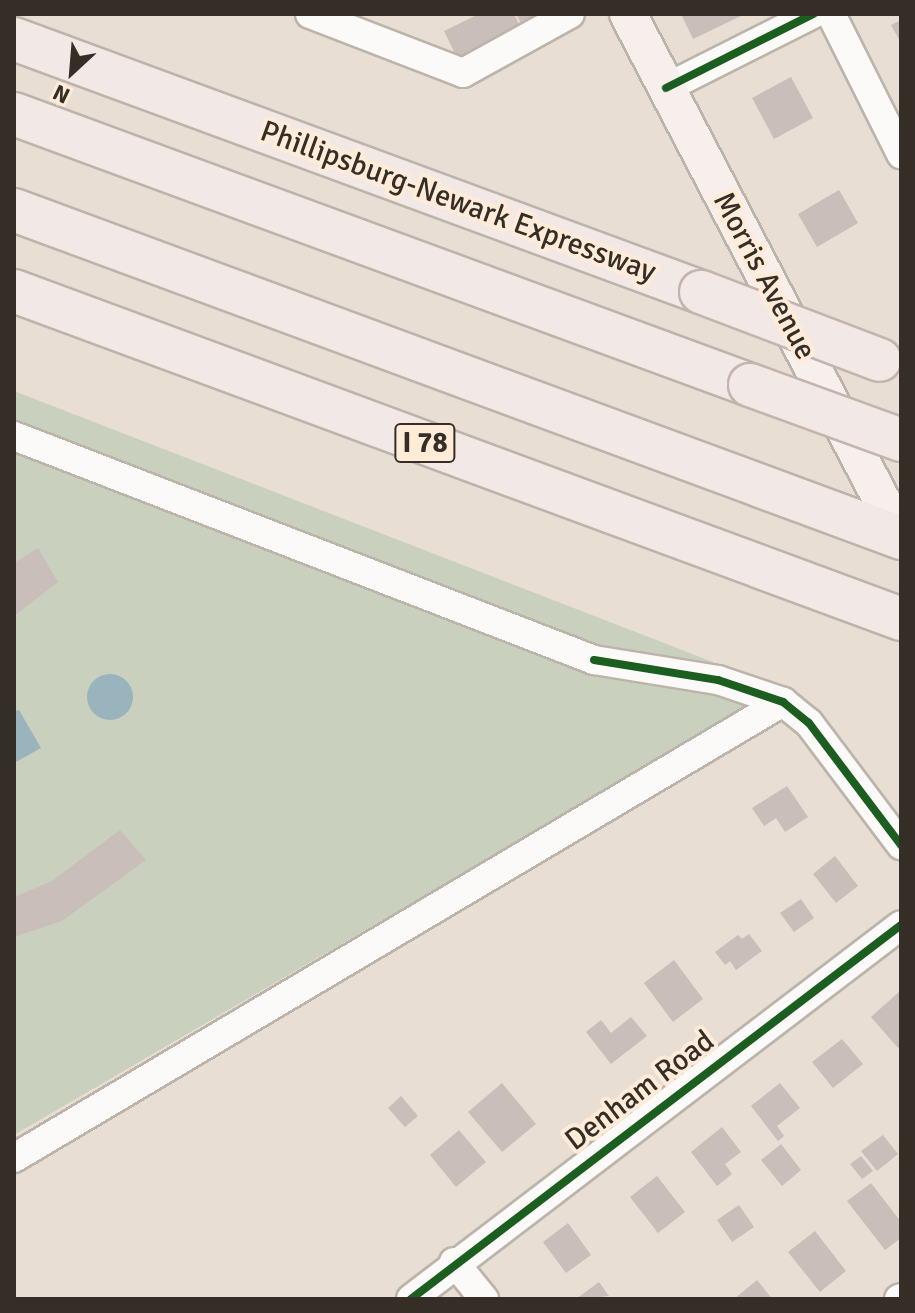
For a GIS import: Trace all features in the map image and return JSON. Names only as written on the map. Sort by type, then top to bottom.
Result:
[{"type":"highway","name":"Phillipsburg-Newark Expressway","points":[[14,39],[891,364]]},
{"type":"highway","points":[[14,114],[901,440]]},
{"type":"highway","name":"I 78","points":[[14,210],[901,537]]},
{"type":"highway","name":"I 78","points":[[14,291],[901,619]]},
{"type":"main road","name":"Morris Avenue","points":[[628,14],[901,537]]},
{"type":"street","points":[[310,14],[463,73],[570,14]]},
{"type":"street","points":[[666,88],[813,14]]},
{"type":"street","points":[[831,14],[901,154]]},
{"type":"street","points":[[14,436],[594,660],[718,680],[783,702],[809,723],[901,845]]},
{"type":"street","points":[[14,1158],[783,702]]},
{"type":"street","name":"Denham Road","points":[[411,1299],[454,1262],[901,925]]},
{"type":"street","points":[[454,1262],[484,1299]]},
{"type":"green space","points":[[14,391],[780,688],[14,1135]]},
{"type":"water","points":[[110,674],[126,681],[133,697],[126,713],[110,720],[94,713],[87,697],[94,681]]},
{"type":"water","points":[[19,710],[41,748],[14,763],[14,711]]},
{"type":"building","points":[[479,14],[514,14],[523,32],[460,64],[444,31]]},
{"type":"building","points":[[516,14],[548,14],[523,27]]},
{"type":"building","points":[[681,14],[745,14],[693,39]]},
{"type":"building","points":[[901,20],[901,43],[891,25]]},
{"type":"building","points":[[791,77],[813,118],[774,139],[752,98]]},
{"type":"building","points":[[839,190],[858,223],[817,247],[798,214]]},
{"type":"building","points":[[38,548],[58,582],[14,616],[14,563]]},
{"type":"building","points":[[787,786],[808,817],[785,832],[776,818],[764,826],[752,808]]},
{"type":"building","points":[[120,830],[146,860],[62,921],[14,937],[14,897],[52,881]]},
{"type":"building","points":[[835,856],[858,886],[836,903],[813,874]]},
{"type":"building","points":[[801,899],[814,918],[794,932],[780,913]]},
{"type":"building","points":[[749,934],[762,951],[736,970],[730,961],[725,965],[715,952],[738,935],[742,939]]},
{"type":"building","points":[[674,960],[703,999],[673,1022],[644,983]]},
{"type":"building","points":[[901,990],[901,1045],[898,1048],[871,1017]]},
{"type":"building","points":[[631,1017],[647,1036],[611,1064],[586,1032],[601,1020],[611,1033]]},
{"type":"building","points":[[842,1039],[863,1064],[833,1088],[812,1062]]},
{"type":"building","points":[[502,1083],[536,1124],[502,1152],[468,1112]]},
{"type":"building","points":[[780,1083],[800,1108],[777,1126],[784,1136],[778,1141],[751,1106]]},
{"type":"building","points":[[401,1096],[418,1116],[405,1127],[388,1108]]},
{"type":"building","points":[[722,1127],[741,1152],[725,1164],[732,1174],[717,1186],[691,1152]]},
{"type":"building","points":[[459,1130],[486,1162],[456,1187],[430,1155]]},
{"type":"building","points":[[883,1135],[898,1154],[877,1171],[861,1151]]},
{"type":"building","points":[[781,1144],[801,1170],[782,1186],[761,1160]]},
{"type":"building","points":[[861,1156],[873,1171],[862,1179],[850,1164]]},
{"type":"building","points":[[657,1176],[685,1212],[658,1233],[630,1197]]},
{"type":"building","points":[[871,1183],[901,1222],[901,1238],[885,1250],[847,1201]]},
{"type":"building","points":[[739,1205],[754,1227],[732,1242],[717,1220]]},
{"type":"building","points":[[568,1223],[591,1255],[566,1273],[543,1242]]},
{"type":"building","points":[[815,1231],[846,1271],[820,1292],[788,1252]]},
{"type":"building","points":[[757,1280],[772,1299],[734,1299]]},
{"type":"building","points":[[599,1282],[609,1296],[576,1299]]},
{"type":"cycle path","points":[[666,88],[813,14]]},
{"type":"cycle path","points":[[594,660],[718,680],[783,702],[809,723],[901,845]]},
{"type":"cycle path","points":[[411,1299],[901,925]]}]
